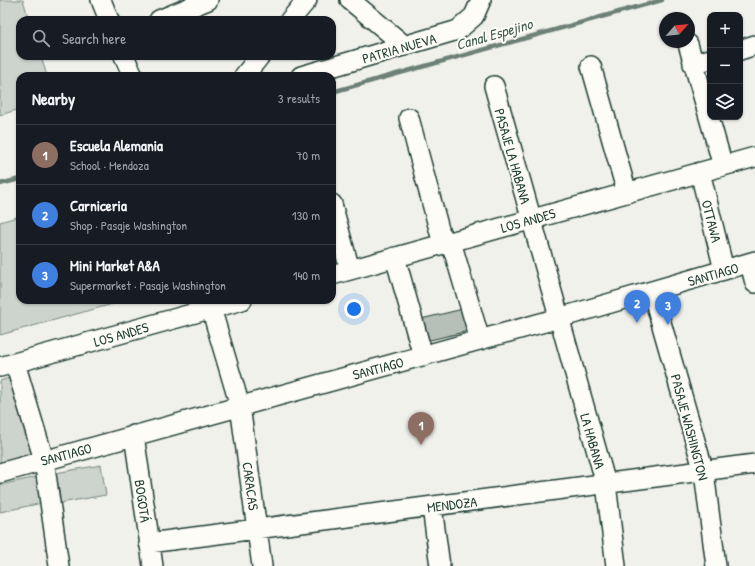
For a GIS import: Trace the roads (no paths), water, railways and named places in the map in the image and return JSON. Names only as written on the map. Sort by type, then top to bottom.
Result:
[{"type":"street","points":[[101,0],[108,16]]},
{"type":"street","points":[[169,16],[208,0]]},
{"type":"street","points":[[293,16],[307,0]]},
{"type":"street","points":[[350,0],[405,46]]},
{"type":"street","name":"PATRIA NUEVA","points":[[315,72],[458,30],[474,16],[481,0]]},
{"type":"street","points":[[743,49],[755,45]]},
{"type":"street","points":[[691,48],[702,62],[724,166]]},
{"type":"street","points":[[126,60],[130,72]]},
{"type":"street","points":[[247,72],[257,60]]},
{"type":"street","points":[[591,66],[627,193]]},
{"type":"street","name":"PASAJE LA HABANA","points":[[494,86],[559,318]]},
{"type":"street","points":[[409,118],[440,232],[454,252],[480,340]]},
{"type":"street","name":"LOS ANDES","points":[[336,274],[755,157]]},
{"type":"street","name":"OTTAWA","points":[[700,172],[724,270]]},
{"type":"street","points":[[336,219],[350,270]]},
{"type":"street","points":[[395,257],[423,356]]},
{"type":"street","points":[[752,262],[755,283]]},
{"type":"street","name":"SANTIAGO","points":[[0,473],[559,318],[752,262]]},
{"type":"street","name":"PASAJE WASHINGTON","points":[[652,291],[704,472],[716,566]]},
{"type":"street","name":"LOS ANDES","points":[[8,365],[226,304]]},
{"type":"street","name":"CARACAS","points":[[211,308],[240,406],[262,566]]},
{"type":"street","name":"LA HABANA","points":[[559,318],[606,484],[616,566]]},
{"type":"street","points":[[8,365],[44,460],[59,566]]},
{"type":"street","name":"BOGOTÁ","points":[[134,435],[153,566]]},
{"type":"street","name":"MENDOZA","points":[[149,543],[704,472],[755,464]]},
{"type":"street","points":[[432,507],[440,566]]},
{"type":"waterway","name":"Canal Espejino","points":[[336,91],[662,0]]},
{"type":"waterway","name":"Canal Espejino","points":[[0,184],[16,180]]},
{"type":"place","name":"Carniceria","points":[[637,323]]},
{"type":"place","name":"Mini Market A&A","points":[[668,325]]},
{"type":"place","name":"Escuela Alemania","points":[[421,445]]}]
